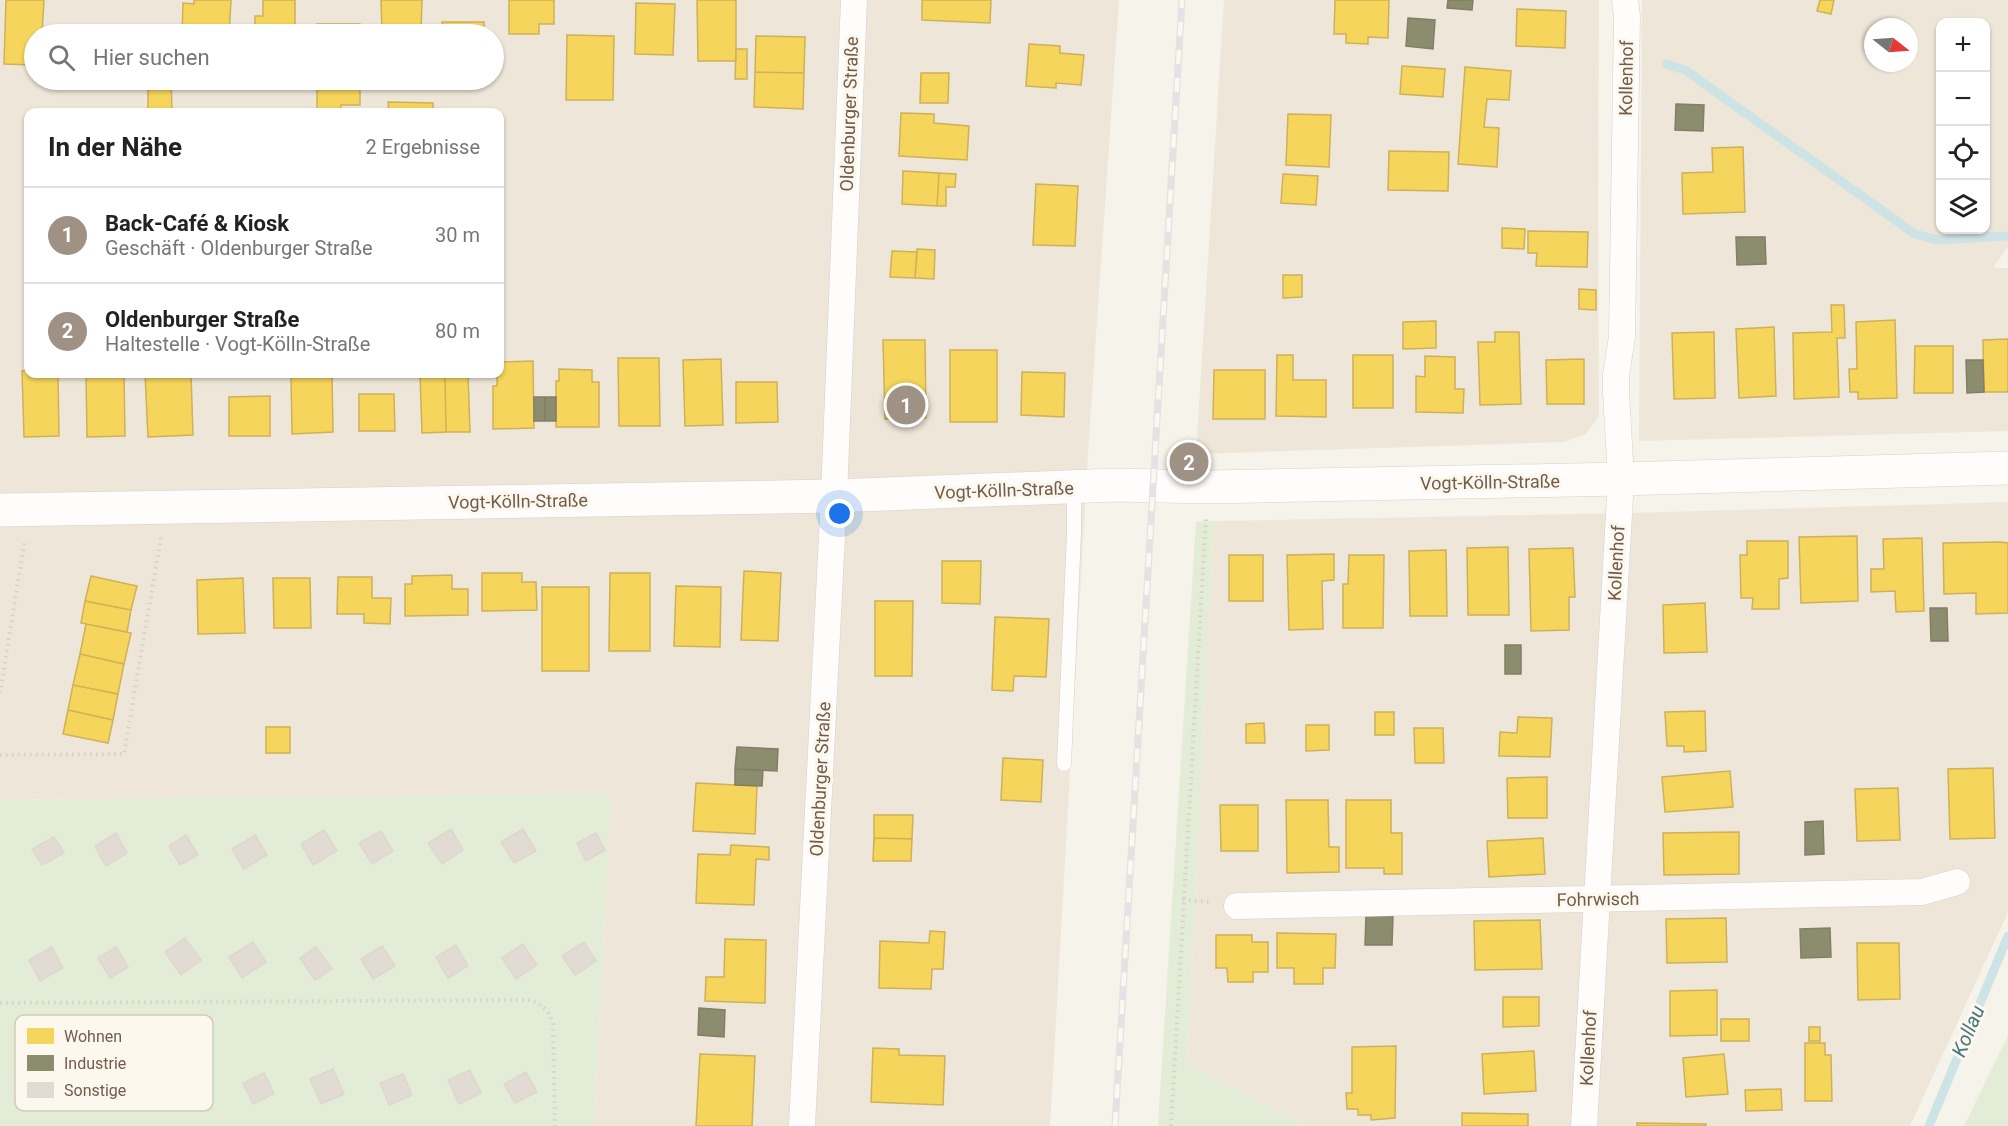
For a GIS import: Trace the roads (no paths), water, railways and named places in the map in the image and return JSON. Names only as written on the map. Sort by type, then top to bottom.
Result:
[{"type":"street","name":"Oldenburger Straße","points":[[802,1126],[834,496],[854,0]]},
{"type":"street","name":"Kollenhof","points":[[1584,1126],[1621,479],[1616,392],[1622,337],[1627,16],[1625,0]]},
{"type":"street","name":"Vogt-Kölln-Straße","points":[[15,510],[834,496],[1116,485],[1208,487],[1621,479],[2008,468]]},
{"type":"street","name":"Fohrwisch","points":[[1237,906],[1922,892],[1957,882]]},
{"type":"lane","points":[[1064,764],[1074,487]]},
{"type":"waterway","points":[[1666,64],[1685,70],[1915,234],[1937,240],[2008,236]]},
{"type":"waterway","name":"Kollau","points":[[1929,1126],[2008,936]]},
{"type":"railway","points":[[1115,1126],[1182,0]]},
{"type":"place","name":"Back-Café & Kiosk","points":[[906,405]]},
{"type":"place","name":"Oldenburger Straße","points":[[1189,462]]}]
